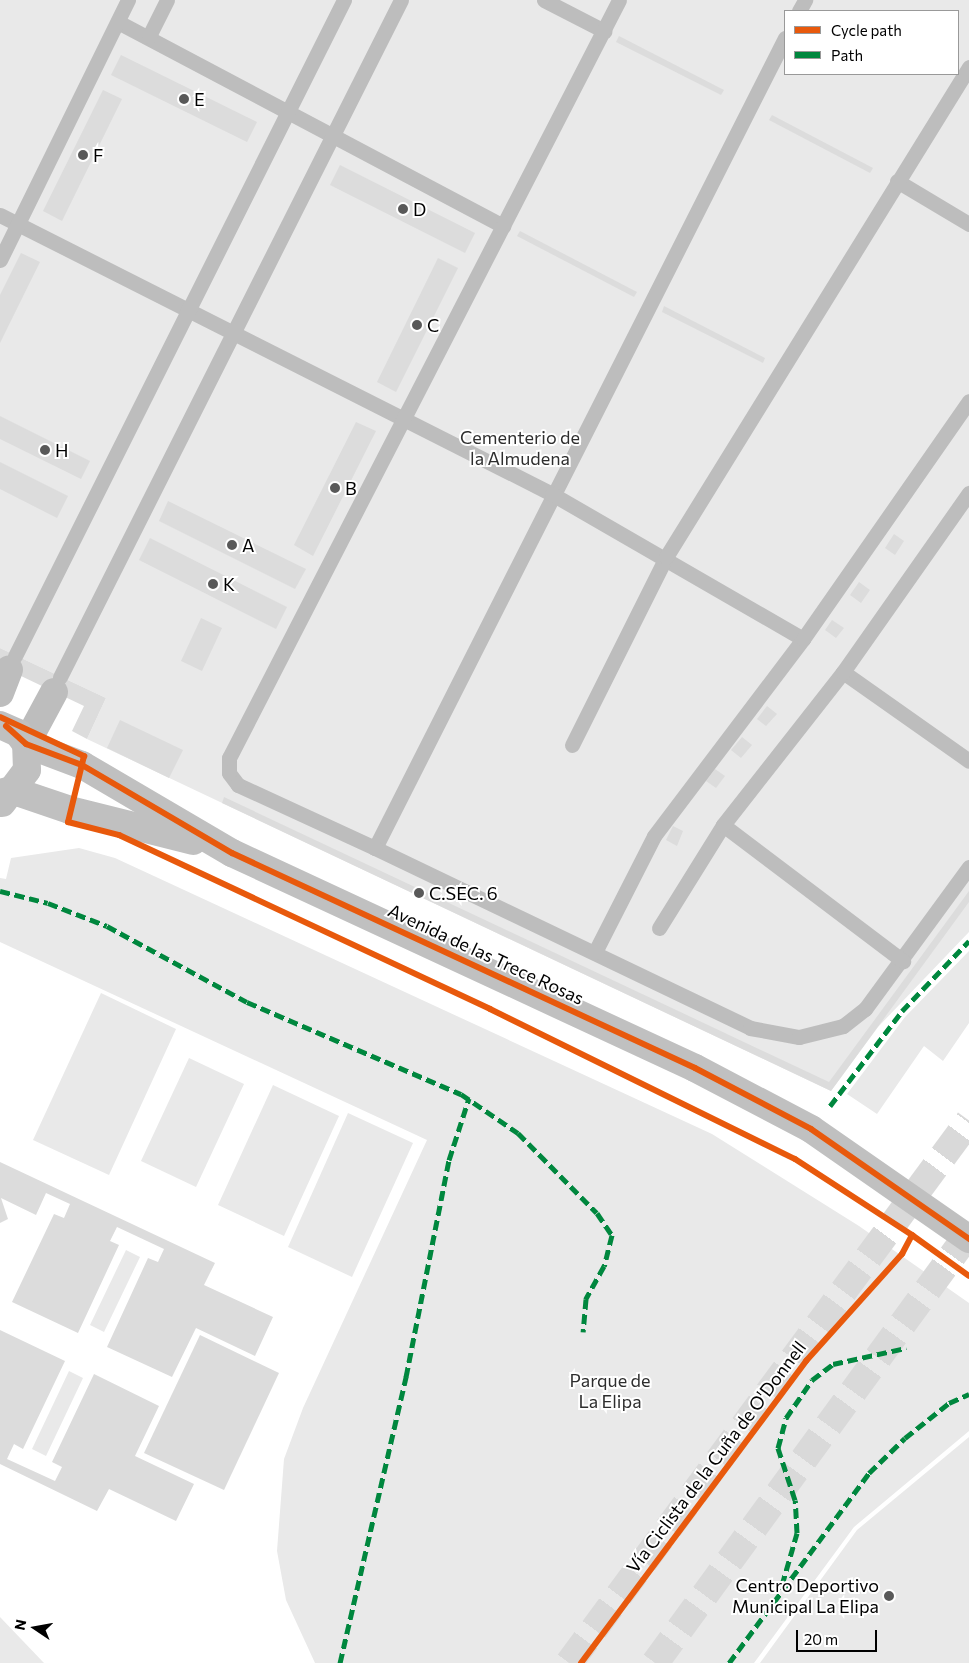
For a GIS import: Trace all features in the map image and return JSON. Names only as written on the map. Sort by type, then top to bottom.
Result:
[{"type":"street","points":[[4,796],[27,770],[26,744],[57,684]]},
{"type":"street","name":"Avenida de las Trece Rosas","points":[[0,725],[18,733],[26,744],[82,765],[232,853],[703,1073],[811,1128],[960,1233]]},
{"type":"street","name":"Avenida de las Trece Rosas","points":[[4,796],[232,853]]},
{"type":"lane","points":[[0,260],[128,0]]},
{"type":"lane","points":[[149,36],[167,0]]},
{"type":"lane","points":[[8,673],[189,308],[290,113],[344,0]]},
{"type":"lane","points":[[57,684],[401,0]]},
{"type":"lane","points":[[544,0],[604,31]]},
{"type":"lane","points":[[619,0],[229,758],[229,773],[238,785],[595,952],[750,1028],[800,1037],[843,1026],[865,1009],[903,961],[969,867]]},
{"type":"lane","points":[[118,22],[149,36],[503,226]]},
{"type":"lane","points":[[375,848],[552,494],[784,40]]},
{"type":"lane","points":[[572,745],[666,557],[896,182],[969,67]]},
{"type":"lane","points":[[896,182],[969,224]]},
{"type":"lane","points":[[0,214],[17,226],[189,308],[552,494],[666,557],[803,640]]},
{"type":"lane","points":[[595,952],[654,836],[803,640],[969,401]]},
{"type":"lane","points":[[659,928],[722,824],[842,672],[969,493]]},
{"type":"lane","points":[[842,672],[969,761]]},
{"type":"lane","points":[[722,824],[903,961]]},
{"type":"green space","name":"Cementerio de la Almudena","points":[[0,0],[969,0],[969,932],[878,1027],[831,1091],[87,739],[106,698],[0,648]]},
{"type":"green space","name":"Parque de La Elipa","points":[[79,848],[115,858],[712,1134],[859,1226],[969,1303],[969,1431],[854,1527],[754,1663],[315,1663],[286,1600],[277,1551],[284,1459],[303,1408],[427,1140],[0,942],[0,878],[6,879],[11,858]]},
{"type":"green space","points":[[969,951],[969,1023],[943,1061],[924,1046],[877,1114],[847,1094],[905,1017]]},
{"type":"green space","points":[[101,993],[176,1029],[109,1175],[33,1140]]},
{"type":"green space","points":[[189,1058],[244,1084],[196,1187],[141,1161]]},
{"type":"green space","points":[[273,1085],[339,1116],[284,1236],[218,1205]]},
{"type":"green space","points":[[348,1113],[413,1143],[352,1277],[288,1247]]},
{"type":"green space","points":[[126,1250],[140,1257],[104,1332],[90,1325]]},
{"type":"green space","points":[[69,1371],[83,1378],[46,1456],[32,1449]]},
{"type":"green space","name":"Centro Deportivo Municipal La Elipa","points":[[969,1437],[969,1663],[760,1663],[857,1530]]},
{"type":"green space","points":[[0,1617],[44,1663],[0,1663]]},
{"type":"building","points":[[619,36],[724,90],[721,95],[616,42]]},
{"type":"building","name":"E","points":[[121,55],[257,122],[247,142],[111,75]]},
{"type":"building","name":"F","points":[[103,90],[122,99],[62,221],[43,211]]},
{"type":"building","points":[[772,115],[873,168],[870,173],[769,120]]},
{"type":"building","name":"D","points":[[340,165],[475,233],[465,253],[330,185]]},
{"type":"building","points":[[520,231],[637,292],[634,297],[517,236]]},
{"type":"building","points":[[21,253],[40,262],[0,343],[0,295]]},
{"type":"building","name":"C","points":[[438,258],[458,268],[396,392],[377,382]]},
{"type":"building","points":[[664,306],[765,358],[763,363],[662,312]]},
{"type":"building","name":"H","points":[[0,416],[90,461],[81,479],[0,439]]},
{"type":"building","name":"B","points":[[356,422],[376,431],[313,556],[294,545]]},
{"type":"building","points":[[0,462],[68,496],[57,518],[0,489]]},
{"type":"building","name":"A","points":[[168,501],[306,569],[295,589],[159,521]]},
{"type":"building","points":[[894,534],[904,541],[895,555],[885,548]]},
{"type":"building","name":"K","points":[[150,538],[287,607],[276,629],[139,560]]},
{"type":"building","points":[[859,582],[870,590],[861,603],[850,595]]},
{"type":"building","points":[[201,618],[222,628],[202,671],[181,661]]},
{"type":"building","points":[[832,620],[844,628],[836,638],[825,630]]},
{"type":"building","points":[[0,648],[106,698],[87,739],[72,731],[84,706],[0,666]]},
{"type":"building","points":[[767,706],[777,714],[766,726],[757,719]]},
{"type":"building","points":[[120,720],[183,750],[169,778],[107,748]]},
{"type":"building","points":[[742,737],[752,745],[741,758],[731,750]]},
{"type":"building","points":[[715,769],[725,776],[716,788],[706,781]]},
{"type":"building","name":"C.SEC. 6","points":[[224,797],[829,1082],[969,891],[969,902],[831,1091],[222,803]]},
{"type":"building","points":[[673,826],[683,831],[677,846],[666,840]]},
{"type":"building","points":[[0,1162],[215,1263],[204,1285],[273,1317],[255,1356],[196,1328],[172,1377],[107,1347],[148,1258],[158,1262],[164,1249],[117,1227],[110,1241],[119,1245],[78,1333],[12,1302],[54,1214],[64,1218],[70,1204],[46,1193],[36,1215],[1,1198],[8,1219],[0,1223]]},
{"type":"building","points":[[0,1330],[65,1361],[23,1449],[14,1444],[7,1459],[55,1481],[62,1467],[52,1462],[94,1374],[159,1406],[135,1456],[194,1484],[176,1521],[109,1489],[97,1511],[0,1464]]},
{"type":"building","points":[[200,1335],[279,1373],[224,1490],[144,1453]]},
{"type":"tunnel","points":[[569,1663],[969,1121]]},
{"type":"tunnel","points":[[655,1663],[969,1233]]},
{"type":"marked path","points":[[0,891],[48,903],[107,926],[247,1002],[461,1094],[518,1133],[597,1213],[612,1235],[604,1266],[586,1299],[583,1332]]},
{"type":"marked path","points":[[830,1106],[902,1011],[969,941]]},
{"type":"marked path","points":[[340,1663],[406,1377],[449,1160],[469,1098]]},
{"type":"marked path","points":[[782,1585],[797,1533],[795,1500],[778,1448],[786,1418],[812,1380],[833,1364],[906,1348]]},
{"type":"marked path","points":[[729,1663],[869,1473],[905,1438],[949,1403],[969,1394]]},
{"type":"cycle path","points":[[0,717],[84,756],[68,822],[119,835],[490,1009],[795,1159],[912,1235]]},
{"type":"cycle path","points":[[6,726],[26,744],[82,765],[232,853],[695,1068],[811,1129],[969,1239]]},
{"type":"cycle path","name":"Vía Ciclista de la Cuña de O'Donnell","points":[[581,1663],[806,1361],[902,1254],[912,1235],[969,1276]]},
{"type":"place","name":"E","points":[[184,99]]},
{"type":"place","name":"F","points":[[83,155]]},
{"type":"place","name":"D","points":[[403,209]]},
{"type":"place","name":"C","points":[[417,325]]},
{"type":"place","name":"H","points":[[45,450]]},
{"type":"place","name":"B","points":[[335,488]]},
{"type":"place","name":"A","points":[[232,545]]},
{"type":"place","name":"K","points":[[213,584]]},
{"type":"place","name":"C.SEC. 6","points":[[419,893]]},
{"type":"place","name":"Centro Deportivo Municipal La Elipa","points":[[889,1596]]}]
